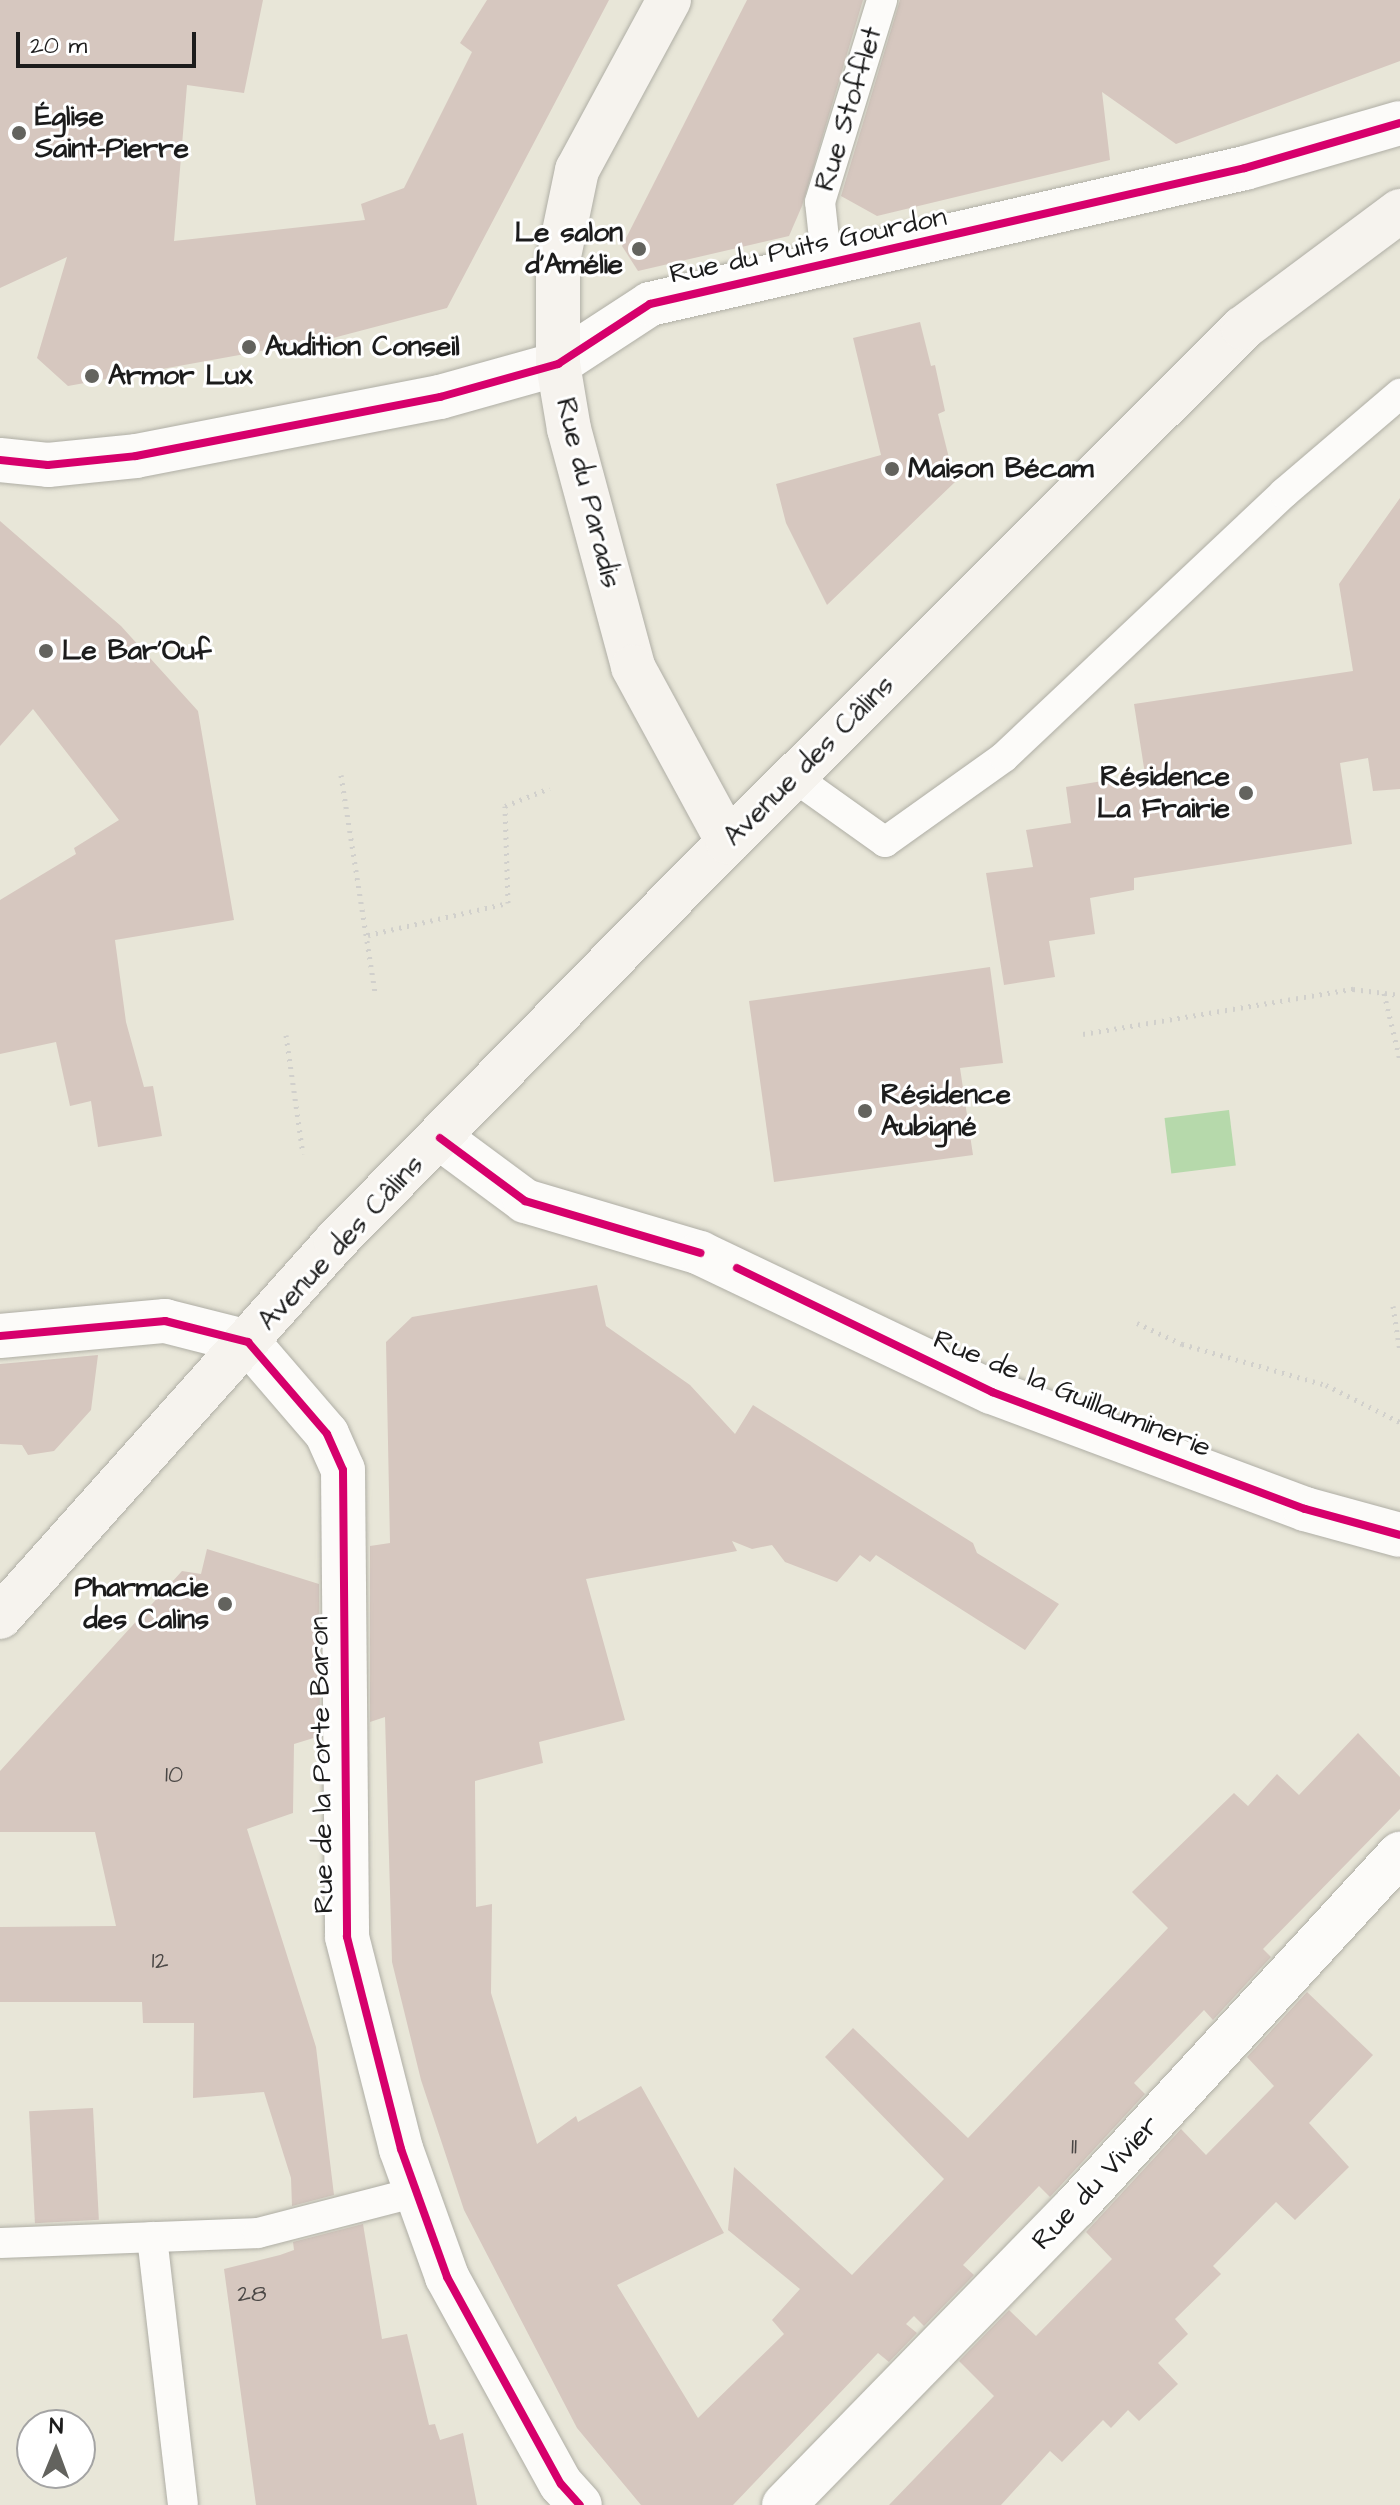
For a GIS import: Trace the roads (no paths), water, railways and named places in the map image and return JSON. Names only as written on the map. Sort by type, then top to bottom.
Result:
[{"type":"main road","name":"Rue du Paradis","points":[[669,0],[577,170],[558,261],[558,364],[569,429],[633,667],[728,842]]},
{"type":"main road","name":"Avenue des Câlins","points":[[0,1617],[336,1241],[728,842],[1243,328],[1400,211]]},
{"type":"street","name":"Rue du Puits Gourdon","points":[[0,460],[48,465],[136,456],[440,397],[558,364],[650,304],[1245,168],[1400,123]]},
{"type":"street","name":"Rue de la Guillauminerie","points":[[440,1138],[525,1201],[700,1253],[992,1392],[1305,1509],[1400,1535]]},
{"type":"street","points":[[0,1336],[165,1321],[248,1342]]},
{"type":"street","name":"Rue de la Porte Baron","points":[[248,1342],[327,1434],[343,1470],[347,1937],[417,2192],[447,2277],[561,2484],[580,2505]]},
{"type":"street","name":"Rue du Vivier","points":[[784,2505],[1075,2207],[1400,1854]]},
{"type":"lane","name":"Rue Stofflet","points":[[827,266],[820,202],[882,0]]},
{"type":"lane","points":[[794,777],[885,842],[1004,757],[1139,613],[1400,394]]},
{"type":"lane","points":[[0,2243],[258,2233],[417,2192]]},
{"type":"lane","points":[[152,2237],[183,2503]]},
{"type":"place","name":"Église Saint-Pierre","points":[[19,133]]},
{"type":"place","name":"Le salon d'Amélie","points":[[639,249]]},
{"type":"place","name":"Audition Conseil","points":[[249,347]]},
{"type":"place","name":"Armor Lux","points":[[92,376]]},
{"type":"place","name":"Maison Bécam","points":[[892,469]]},
{"type":"place","name":"Le Bar’Ouf","points":[[46,651]]},
{"type":"place","name":"Résidence La Frairie","points":[[1246,793]]},
{"type":"place","name":"Résidence Aubigné","points":[[865,1111]]},
{"type":"place","name":"Pharmacie des Calins","points":[[225,1604]]}]
